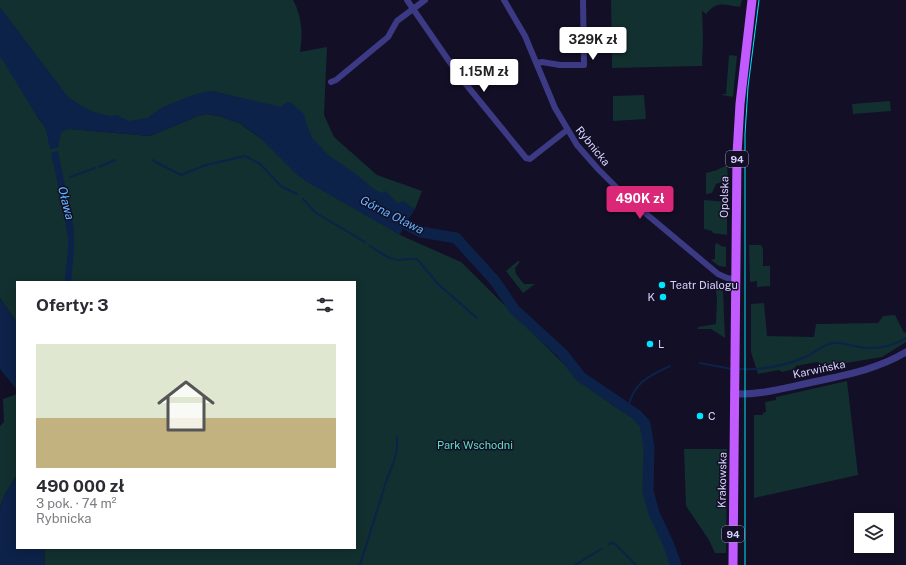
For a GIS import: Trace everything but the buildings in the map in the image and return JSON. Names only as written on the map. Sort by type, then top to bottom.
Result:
[{"type":"main road","name":"Opolska","points":[[734,394],[738,129],[752,0]]},
{"type":"main road","name":"Krakowska","points":[[733,565],[734,394]]},
{"type":"street","points":[[407,0],[460,77],[526,158],[530,159],[567,130]]},
{"type":"street","points":[[331,82],[336,80],[388,37],[397,21],[425,0]]},
{"type":"street","name":"Rybnicka","points":[[504,0],[525,36],[555,108],[567,130],[584,154],[632,202],[718,274],[727,278],[735,279]]},
{"type":"street","points":[[537,63],[542,62],[560,66],[584,65],[583,0]]},
{"type":"street","name":"Karwińska","points":[[734,394],[759,393],[863,371],[888,362],[906,352]]},
{"type":"green space","points":[[0,0],[293,0],[301,25],[300,52],[327,47],[324,115],[334,137],[377,175],[422,191],[415,209],[406,222],[268,105],[212,91],[167,118],[101,125],[0,44]]},
{"type":"green space","points":[[611,0],[742,0],[740,7],[722,4],[714,7],[706,14],[702,11],[702,66],[612,68]]},
{"type":"green space","name":"Park Wschodni","points":[[0,52],[40,121],[44,125],[70,129],[150,136],[206,114],[219,116],[239,123],[400,235],[461,262],[572,372],[612,405],[636,419],[644,431],[645,497],[653,521],[662,538],[671,565],[45,565],[44,549],[356,549],[356,281],[16,281],[16,322],[0,298]]},
{"type":"green space","points":[[729,55],[737,56],[733,97],[722,95],[726,94]]},
{"type":"green space","points":[[644,95],[646,119],[613,121],[613,96]]},
{"type":"green space","points":[[890,101],[891,111],[853,114],[852,104]]},
{"type":"green space","points":[[727,165],[728,180],[716,184],[712,193],[706,194],[706,173]]},
{"type":"green space","points":[[704,200],[727,202],[727,235],[713,233],[712,231],[704,229]]},
{"type":"green space","points":[[717,243],[726,247],[726,267],[719,266],[711,260],[715,259],[715,245]]},
{"type":"green space","points":[[749,245],[761,245],[763,249],[763,266],[770,266],[770,286],[757,287],[757,281],[750,282]]},
{"type":"green space","points":[[518,261],[520,262],[515,268],[516,274],[524,284],[535,284],[523,293],[506,271]]},
{"type":"green space","points":[[715,284],[723,290],[725,338],[711,329],[697,329],[698,327],[716,324],[717,298]]},
{"type":"green space","points":[[764,303],[767,336],[814,337],[816,324],[878,323],[883,316],[895,315],[904,333],[906,332],[906,342],[882,357],[828,366],[817,362],[796,366],[794,369],[782,372],[779,370],[758,374],[751,352],[751,304]]},
{"type":"green space","points":[[847,381],[858,475],[754,498],[754,415],[763,415],[763,413],[766,412],[765,402],[776,400],[776,397]]},
{"type":"green space","points":[[16,394],[16,477],[4,496],[0,507],[0,426],[4,422],[3,399]]},
{"type":"green space","points":[[684,449],[727,449],[726,553],[715,553],[709,540],[686,506]]},
{"type":"water","points":[[0,7],[68,97],[94,112],[109,116],[117,115],[129,121],[147,118],[163,107],[199,93],[212,91],[281,107],[287,102],[292,103],[304,114],[312,138],[328,155],[374,189],[382,193],[386,191],[397,203],[403,201],[415,209],[404,224],[400,235],[307,182],[296,174],[257,135],[239,123],[219,116],[206,114],[198,116],[150,136],[70,129],[61,132],[58,148],[50,149],[44,127],[0,56]]},
{"type":"water","name":"Oława","points":[[58,151],[74,229],[71,281],[65,281],[68,239],[51,153]]},
{"type":"water","points":[[0,298],[16,322],[16,389],[0,369]]},
{"type":"water","points":[[16,477],[16,549],[44,549],[45,565],[0,565],[0,507],[4,496]]},
{"type":"waterway","points":[[152,160],[181,175],[206,165],[245,156],[260,164],[282,187],[297,194]]},
{"type":"waterway","points":[[99,167],[115,160]]},
{"type":"waterway","points":[[70,177],[95,168]]},
{"type":"waterway","points":[[303,199],[316,213],[365,242]]},
{"type":"waterway","name":"Górna Oława","points":[[392,217],[421,232],[456,238],[495,281],[514,309],[562,353],[581,377],[637,415],[645,424],[649,447],[648,491],[654,513],[668,543],[676,565]]},
{"type":"waterway","points":[[370,246],[394,260],[417,259],[438,284],[477,318]]},
{"type":"waterway","points":[[738,369],[764,368],[789,363],[808,356],[832,343],[842,343],[865,348],[877,348],[906,338]]},
{"type":"waterway","points":[[700,363],[732,369]]},
{"type":"waterway","points":[[628,409],[630,400],[637,387],[648,377],[670,366]]},
{"type":"waterway","points":[[360,565],[394,461],[397,449],[397,437]]},
{"type":"waterway","points":[[609,544],[615,544],[636,565]]},
{"type":"waterway","points":[[575,565],[601,549]]},
{"type":"tram line","points":[[745,565],[745,134],[748,87],[759,0]]},
{"type":"place","name":"Teatr Dialogu","points":[[662,285]]},
{"type":"place","name":"K","points":[[663,297]]},
{"type":"place","name":"L","points":[[650,344]]},
{"type":"place","name":"C","points":[[700,416]]}]
